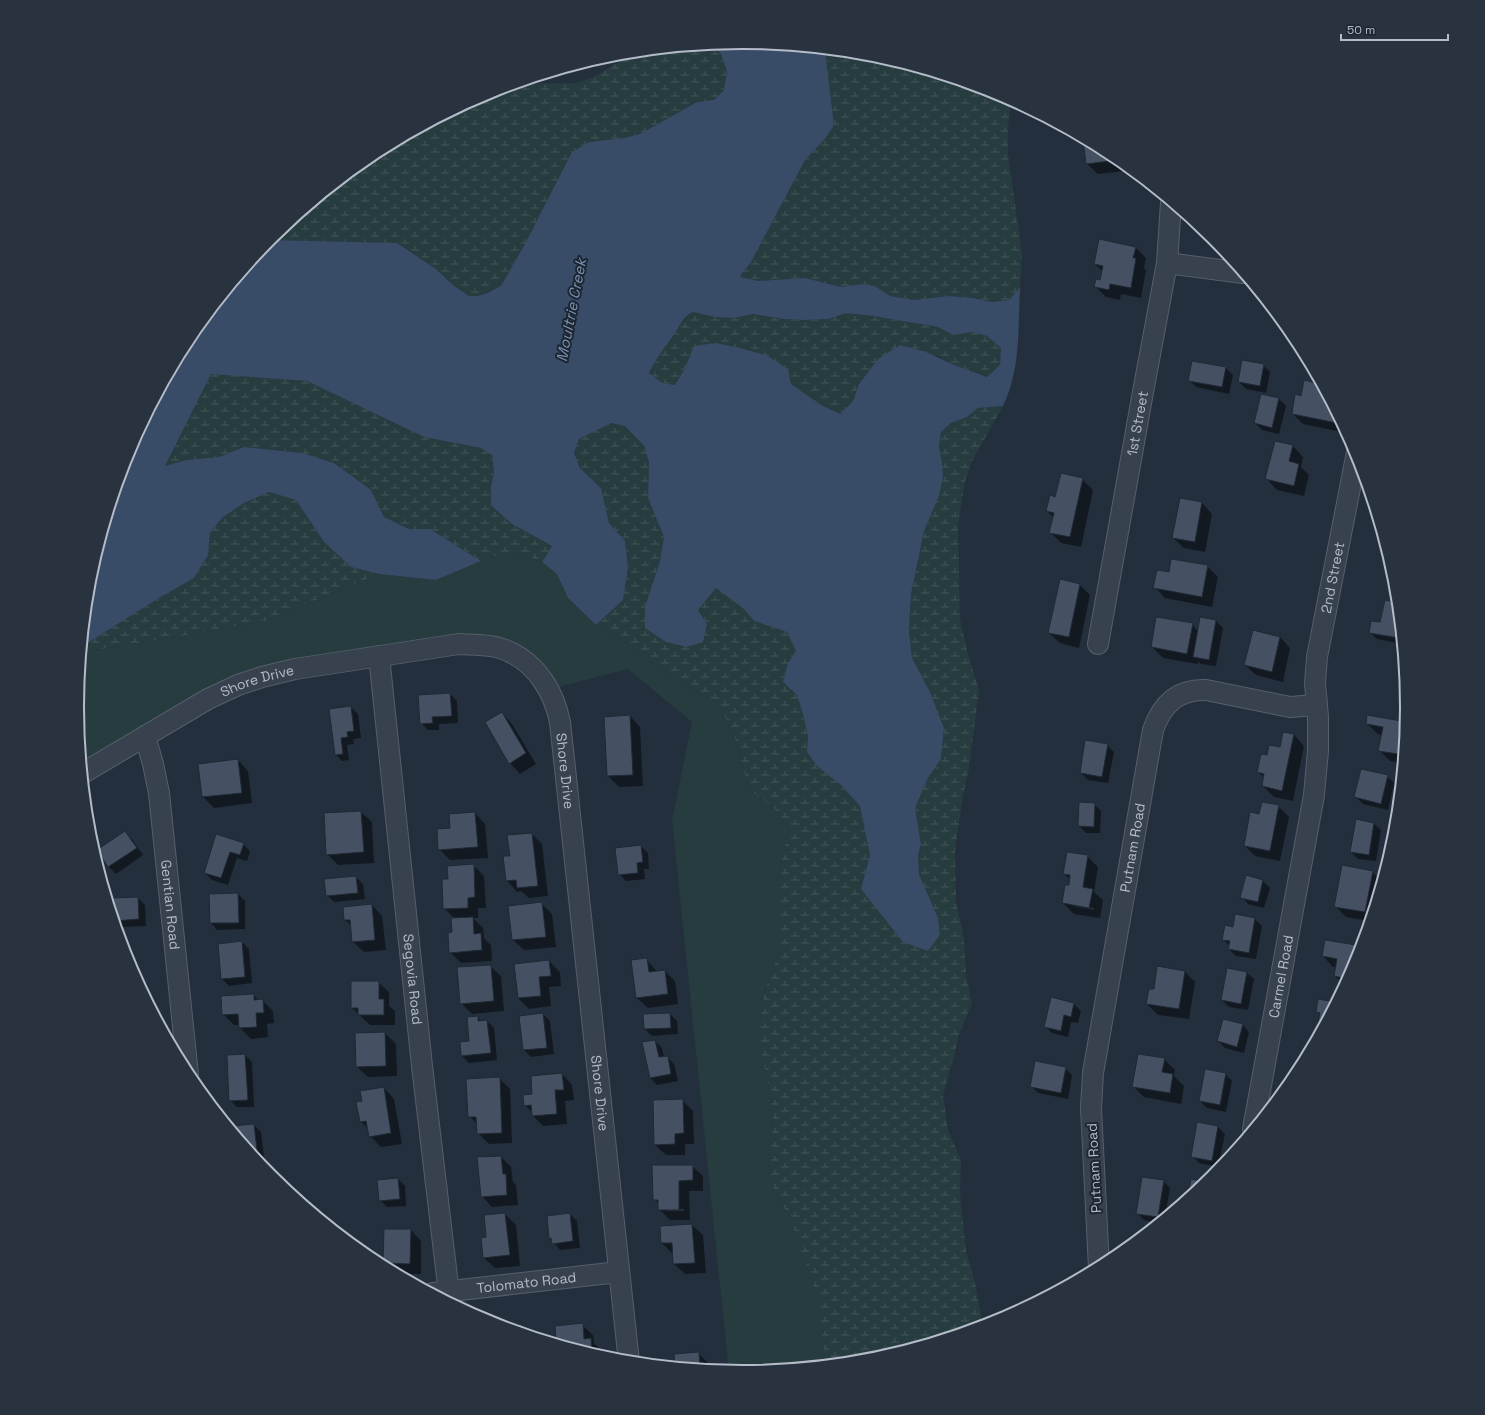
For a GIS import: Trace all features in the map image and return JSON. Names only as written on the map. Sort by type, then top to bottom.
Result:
[{"type":"street","name":"1st Street","points":[[1098,644],[1143,392],[1168,263],[1171,207]]},
{"type":"street","points":[[1168,263],[1237,272]]},
{"type":"street","name":"2nd Street","points":[[1316,705],[1315,683],[1317,657],[1354,465]]},
{"type":"street","name":"Shore Drive","points":[[87,770],[208,699],[238,685],[262,677],[295,669],[459,644],[496,647],[510,652],[534,669],[551,693],[560,722],[628,1355]]},
{"type":"street","name":"Segovia Road","points":[[379,656],[384,717],[422,1066],[444,1294]]},
{"type":"street","name":"Putnam Road","points":[[1099,1261],[1091,1108],[1093,1073],[1152,730],[1156,719],[1171,700],[1183,693],[1195,690],[1206,690],[1290,707],[1316,705]]},
{"type":"street","name":"Carmel Road","points":[[1255,1121],[1314,795],[1318,751],[1318,717],[1316,705]]},
{"type":"street","name":"Gentian Road","points":[[145,736],[159,793],[187,1060]]},
{"type":"street","name":"Tolomato Road","points":[[445,1295],[619,1272]]},
{"type":"green space","points":[[699,50],[717,50],[721,54],[727,71],[724,90],[714,100],[697,102],[640,134],[624,138],[589,142],[525,244],[501,286],[478,296],[469,296],[453,285],[436,269],[397,243],[279,240],[308,212],[342,185],[413,137],[451,117],[491,99],[532,84],[577,83],[598,75],[620,61]]},
{"type":"green space","points":[[826,55],[913,71],[954,84],[1010,106],[1008,128],[1008,155],[1022,253],[1020,287],[1009,300],[992,302],[973,298],[949,296],[914,300],[890,296],[875,286],[863,284],[841,287],[805,278],[758,281],[740,276],[750,264],[805,160],[825,139],[834,125]]},
{"type":"green space","points":[[693,312],[715,317],[734,318],[753,314],[784,319],[804,320],[829,319],[846,313],[938,327],[953,335],[972,332],[987,336],[1001,348],[1000,365],[988,377],[952,364],[938,356],[878,359],[859,384],[853,401],[840,414],[821,405],[791,384],[788,369],[768,356],[716,343],[685,368],[675,385],[662,383],[649,374],[663,349],[686,316]]},
{"type":"green space","points":[[211,373],[307,381],[424,437],[481,448],[492,455],[494,472],[491,487],[512,524],[552,546],[542,562],[516,553],[490,557],[481,561],[430,529],[409,529],[384,517],[371,490],[302,453],[244,447],[219,457],[186,460],[165,466]]},
{"type":"green space","points":[[1003,406],[972,461],[965,481],[958,526],[960,619],[968,654],[979,690],[969,768],[962,801],[955,851],[956,901],[964,939],[966,974],[972,1003],[959,1034],[943,1095],[948,1130],[961,1160],[960,1194],[966,1251],[975,1283],[982,1321],[913,1344],[826,1360],[791,1220],[773,1188],[769,1163],[773,1118],[768,1083],[760,1047],[760,1017],[765,990],[779,953],[779,882],[782,855],[790,829],[773,807],[749,790],[735,738],[718,703],[679,683],[624,641],[596,625],[623,600],[628,568],[625,541],[609,523],[601,488],[580,468],[574,453],[579,439],[611,423],[625,426],[645,447],[649,463],[648,498],[664,537],[660,561],[645,607],[707,624],[698,610],[716,587],[744,609],[754,621],[787,632],[796,651],[788,663],[783,682],[797,695],[803,713],[808,737],[807,752],[817,766],[841,785],[860,806],[870,855],[861,889],[928,951],[940,935],[938,918],[919,874],[918,855],[921,844],[915,808],[928,778],[941,759],[944,728],[930,692],[912,658],[909,631],[911,594],[924,531],[939,496],[942,462],[939,447],[941,432],[951,423],[967,417],[978,408]]},
{"type":"green space","points":[[269,492],[296,500],[324,542],[351,567],[379,574],[265,621],[96,650],[87,649],[87,643],[159,598],[194,578],[208,555],[210,533],[222,518],[244,503]]},
{"type":"green space","points":[[516,553],[542,562],[558,574],[568,598],[596,625],[624,641],[679,683],[718,703],[735,738],[749,790],[773,807],[790,829],[782,855],[779,882],[779,953],[765,990],[760,1017],[760,1047],[768,1083],[773,1118],[769,1163],[773,1188],[791,1220],[818,1299],[823,1347],[826,1360],[786,1365],[728,1366],[672,820],[692,722],[628,669],[558,687],[497,641],[245,675],[86,763],[84,708],[87,649],[96,650],[265,621],[379,574],[436,580],[490,557]]},
{"type":"water","name":"Moultrie Creek","points":[[717,50],[786,50],[826,55],[834,125],[825,139],[805,160],[750,264],[740,276],[741,277],[758,281],[805,278],[841,287],[863,284],[875,286],[890,296],[914,300],[949,296],[973,298],[992,302],[1009,300],[1020,287],[1018,348],[1016,363],[1009,392],[1003,406],[978,408],[967,417],[951,423],[941,432],[939,447],[943,477],[939,496],[924,531],[911,594],[909,631],[912,658],[930,692],[944,728],[941,759],[928,778],[915,808],[921,844],[918,855],[919,874],[938,918],[940,935],[928,951],[903,942],[861,889],[870,855],[860,806],[841,785],[817,766],[807,752],[808,737],[797,695],[783,682],[788,663],[796,651],[787,632],[754,621],[744,609],[716,588],[698,610],[707,624],[703,642],[687,647],[666,642],[645,628],[645,607],[660,561],[664,537],[648,498],[649,463],[645,447],[625,426],[611,423],[579,439],[574,453],[580,468],[601,488],[609,523],[625,541],[628,568],[623,600],[596,625],[568,598],[557,574],[542,562],[552,546],[512,524],[491,505],[491,487],[494,472],[492,455],[481,448],[424,437],[307,381],[211,374],[165,466],[186,460],[219,457],[244,447],[302,453],[334,463],[371,490],[384,517],[409,529],[430,529],[481,561],[436,580],[379,574],[351,567],[324,542],[296,500],[269,492],[244,503],[222,518],[210,533],[208,555],[194,578],[159,598],[87,643],[97,579],[106,537],[134,456],[152,416],[172,378],[220,307],[247,273],[279,240],[397,243],[436,269],[453,285],[469,296],[478,296],[487,293],[501,286],[525,244],[572,152],[589,142],[624,138],[640,134],[697,102],[714,100],[724,90],[727,71],[721,54]],"holes":[[[693,312],[715,317],[734,318],[753,314],[784,319],[829,319],[846,313],[938,327],[953,335],[972,332],[987,336],[1001,348],[1000,365],[987,377],[952,364],[926,352],[900,345],[878,359],[859,384],[853,401],[840,414],[821,405],[791,384],[788,369],[768,356],[740,348],[716,343],[694,346],[685,368],[675,385],[662,383],[649,373],[660,354],[686,316],[689,314]]]},
{"type":"building","points":[[1084,144],[1110,161],[1086,164]]},
{"type":"building","points":[[1099,239],[1136,247],[1133,258],[1136,258],[1131,288],[1110,284],[1109,290],[1094,287],[1096,279],[1100,280],[1103,266],[1094,264]]},
{"type":"building","points":[[1242,360],[1264,364],[1260,386],[1238,382]]},
{"type":"building","points":[[1192,361],[1226,367],[1222,387],[1188,381]]},
{"type":"building","points":[[1304,380],[1316,383],[1336,423],[1292,414],[1295,394],[1301,396]]},
{"type":"building","points":[[1261,394],[1279,398],[1272,428],[1254,423]]},
{"type":"building","points":[[1275,441],[1293,445],[1289,461],[1299,464],[1294,486],[1265,479]]},
{"type":"building","points":[[1061,473],[1083,478],[1070,537],[1049,533],[1054,513],[1046,511],[1050,495],[1055,497]]},
{"type":"building","points":[[1180,498],[1202,502],[1195,542],[1172,538]]},
{"type":"building","points":[[1171,559],[1208,565],[1202,597],[1153,588],[1157,570],[1169,572]]},
{"type":"building","points":[[1060,579],[1080,584],[1069,637],[1048,633]]},
{"type":"building","points":[[1385,600],[1392,602],[1397,638],[1369,633],[1371,621],[1380,622]]},
{"type":"building","points":[[1156,617],[1193,623],[1187,654],[1151,647]]},
{"type":"building","points":[[1200,617],[1216,620],[1209,660],[1193,657]]},
{"type":"building","points":[[1253,630],[1280,637],[1272,672],[1244,665]]},
{"type":"building","points":[[450,693],[452,716],[432,717],[433,723],[420,724],[418,695]]},
{"type":"building","points":[[351,706],[354,731],[347,732],[348,737],[341,738],[343,754],[335,755],[329,709]]},
{"type":"building","points":[[502,712],[526,753],[509,764],[485,722]]},
{"type":"building","points":[[630,715],[633,775],[607,776],[604,717]]},
{"type":"building","points":[[1367,715],[1401,721],[1400,742],[1398,754],[1378,751],[1383,727],[1366,724]]},
{"type":"building","points":[[1283,732],[1294,734],[1282,791],[1262,786],[1264,774],[1257,772],[1261,754],[1267,755],[1269,745],[1280,747]]},
{"type":"building","points":[[1085,740],[1108,744],[1102,777],[1080,773]]},
{"type":"building","points":[[238,759],[242,793],[202,797],[198,764]]},
{"type":"building","points":[[1361,769],[1388,775],[1381,804],[1354,797]]},
{"type":"building","points":[[1079,802],[1095,803],[1094,827],[1078,826]]},
{"type":"building","points":[[1262,802],[1279,805],[1270,851],[1244,846],[1250,812],[1259,814]]},
{"type":"building","points":[[361,811],[364,852],[326,855],[324,813]]},
{"type":"building","points":[[475,812],[478,847],[438,850],[437,829],[450,828],[449,814]]},
{"type":"building","points":[[1356,819],[1374,823],[1369,855],[1350,852]]},
{"type":"building","points":[[125,831],[137,848],[108,867],[101,857],[100,848]]},
{"type":"building","points":[[532,833],[538,886],[517,888],[516,880],[506,881],[503,856],[510,856],[507,835]]},
{"type":"building","points":[[216,834],[244,843],[240,855],[230,852],[221,878],[204,873]]},
{"type":"building","points":[[641,845],[643,862],[637,863],[638,873],[618,875],[615,848]]},
{"type":"building","points":[[1067,852],[1088,855],[1083,887],[1093,889],[1089,908],[1062,903],[1065,885],[1069,885],[1070,875],[1063,874]]},
{"type":"building","points":[[474,864],[475,897],[468,898],[468,908],[443,909],[442,879],[448,879],[447,866]]},
{"type":"building","points":[[1342,865],[1373,871],[1365,912],[1334,907]]},
{"type":"building","points":[[1246,875],[1263,880],[1258,902],[1240,898]]},
{"type":"building","points":[[356,876],[358,893],[326,896],[324,879]]},
{"type":"building","points":[[238,893],[239,923],[210,923],[209,894]]},
{"type":"building","points":[[138,897],[139,919],[120,921],[112,898]]},
{"type":"building","points":[[542,902],[546,937],[512,940],[508,906]]},
{"type":"building","points":[[372,904],[375,940],[352,942],[350,920],[344,920],[343,907]]},
{"type":"building","points":[[1235,914],[1255,918],[1249,953],[1228,949],[1230,941],[1222,940],[1225,925],[1233,927]]},
{"type":"building","points":[[473,917],[474,934],[481,933],[482,950],[449,953],[448,933],[452,932],[451,918]]},
{"type":"building","points":[[1325,940],[1356,945],[1343,978],[1334,976],[1337,959],[1322,956]]},
{"type":"building","points":[[242,941],[245,977],[221,979],[218,944]]},
{"type":"building","points":[[647,958],[649,972],[665,970],[668,994],[636,998],[631,960]]},
{"type":"building","points":[[549,960],[551,976],[539,977],[541,996],[518,998],[514,964]]},
{"type":"building","points":[[491,965],[494,1001],[460,1004],[457,967]]},
{"type":"building","points":[[1157,966],[1185,971],[1179,1009],[1146,1004],[1149,989],[1154,989]]},
{"type":"building","points":[[1227,968],[1247,972],[1241,1004],[1221,1000]]},
{"type":"building","points":[[351,981],[379,981],[379,999],[384,999],[384,1015],[358,1015],[358,1008],[351,1008]]},
{"type":"building","points":[[254,994],[254,1000],[263,999],[264,1013],[256,1013],[257,1027],[239,1028],[238,1014],[222,1015],[221,996]]},
{"type":"building","points":[[1051,997],[1074,1003],[1071,1017],[1064,1015],[1061,1031],[1044,1027]]},
{"type":"building","points":[[1318,999],[1332,1001],[1316,1031],[1320,1013],[1316,1012]]},
{"type":"building","points":[[543,1013],[547,1048],[523,1050],[519,1016]]},
{"type":"building","points":[[670,1013],[671,1028],[644,1029],[643,1014]]},
{"type":"building","points":[[478,1016],[478,1021],[487,1020],[491,1053],[461,1056],[460,1042],[469,1041],[467,1017]]},
{"type":"building","points":[[1223,1019],[1243,1024],[1237,1047],[1217,1041]]},
{"type":"building","points":[[385,1032],[386,1066],[356,1067],[355,1033]]},
{"type":"building","points":[[655,1040],[659,1057],[668,1056],[671,1074],[650,1078],[642,1042]]},
{"type":"building","points":[[245,1054],[248,1100],[229,1101],[227,1055]]},
{"type":"building","points":[[1138,1054],[1165,1058],[1162,1072],[1173,1074],[1170,1093],[1132,1087]]},
{"type":"building","points":[[1035,1061],[1066,1067],[1061,1093],[1030,1087]]},
{"type":"building","points":[[1205,1069],[1226,1073],[1220,1105],[1199,1101]]},
{"type":"building","points":[[562,1073],[564,1090],[555,1090],[557,1114],[532,1116],[531,1105],[524,1106],[523,1095],[532,1094],[531,1076]]},
{"type":"building","points":[[500,1077],[502,1133],[477,1134],[476,1117],[468,1117],[466,1079]]},
{"type":"building","points":[[384,1087],[391,1133],[369,1137],[366,1121],[360,1122],[356,1102],[362,1101],[360,1091]]},
{"type":"building","points":[[683,1099],[684,1133],[675,1134],[675,1144],[654,1145],[653,1100]]},
{"type":"building","points":[[1197,1122],[1218,1126],[1212,1161],[1191,1157]]},
{"type":"building","points":[[254,1124],[257,1153],[247,1142],[234,1126]]},
{"type":"building","points":[[501,1156],[503,1174],[506,1174],[507,1195],[481,1197],[477,1157]]},
{"type":"building","points":[[652,1165],[693,1165],[693,1180],[679,1181],[679,1210],[658,1210],[658,1200],[653,1200]]},
{"type":"building","points":[[1142,1177],[1164,1180],[1158,1217],[1136,1214]]},
{"type":"building","points":[[398,1178],[400,1199],[379,1201],[377,1180]]},
{"type":"building","points":[[1191,1179],[1200,1181],[1189,1192]]},
{"type":"building","points":[[505,1213],[510,1255],[483,1258],[481,1238],[486,1237],[484,1215]]},
{"type":"building","points":[[570,1213],[573,1241],[552,1244],[551,1238],[549,1239],[547,1216]]},
{"type":"building","points":[[692,1224],[695,1263],[673,1264],[672,1243],[661,1243],[660,1226]]},
{"type":"building","points":[[384,1229],[411,1229],[410,1264],[390,1263],[383,1259]]},
{"type":"building","points":[[583,1323],[584,1339],[591,1338],[592,1348],[556,1339],[555,1326]]},
{"type":"building","points":[[522,1324],[522,1328],[515,1325]]},
{"type":"building","points":[[699,1352],[700,1365],[675,1362],[674,1354]]}]
